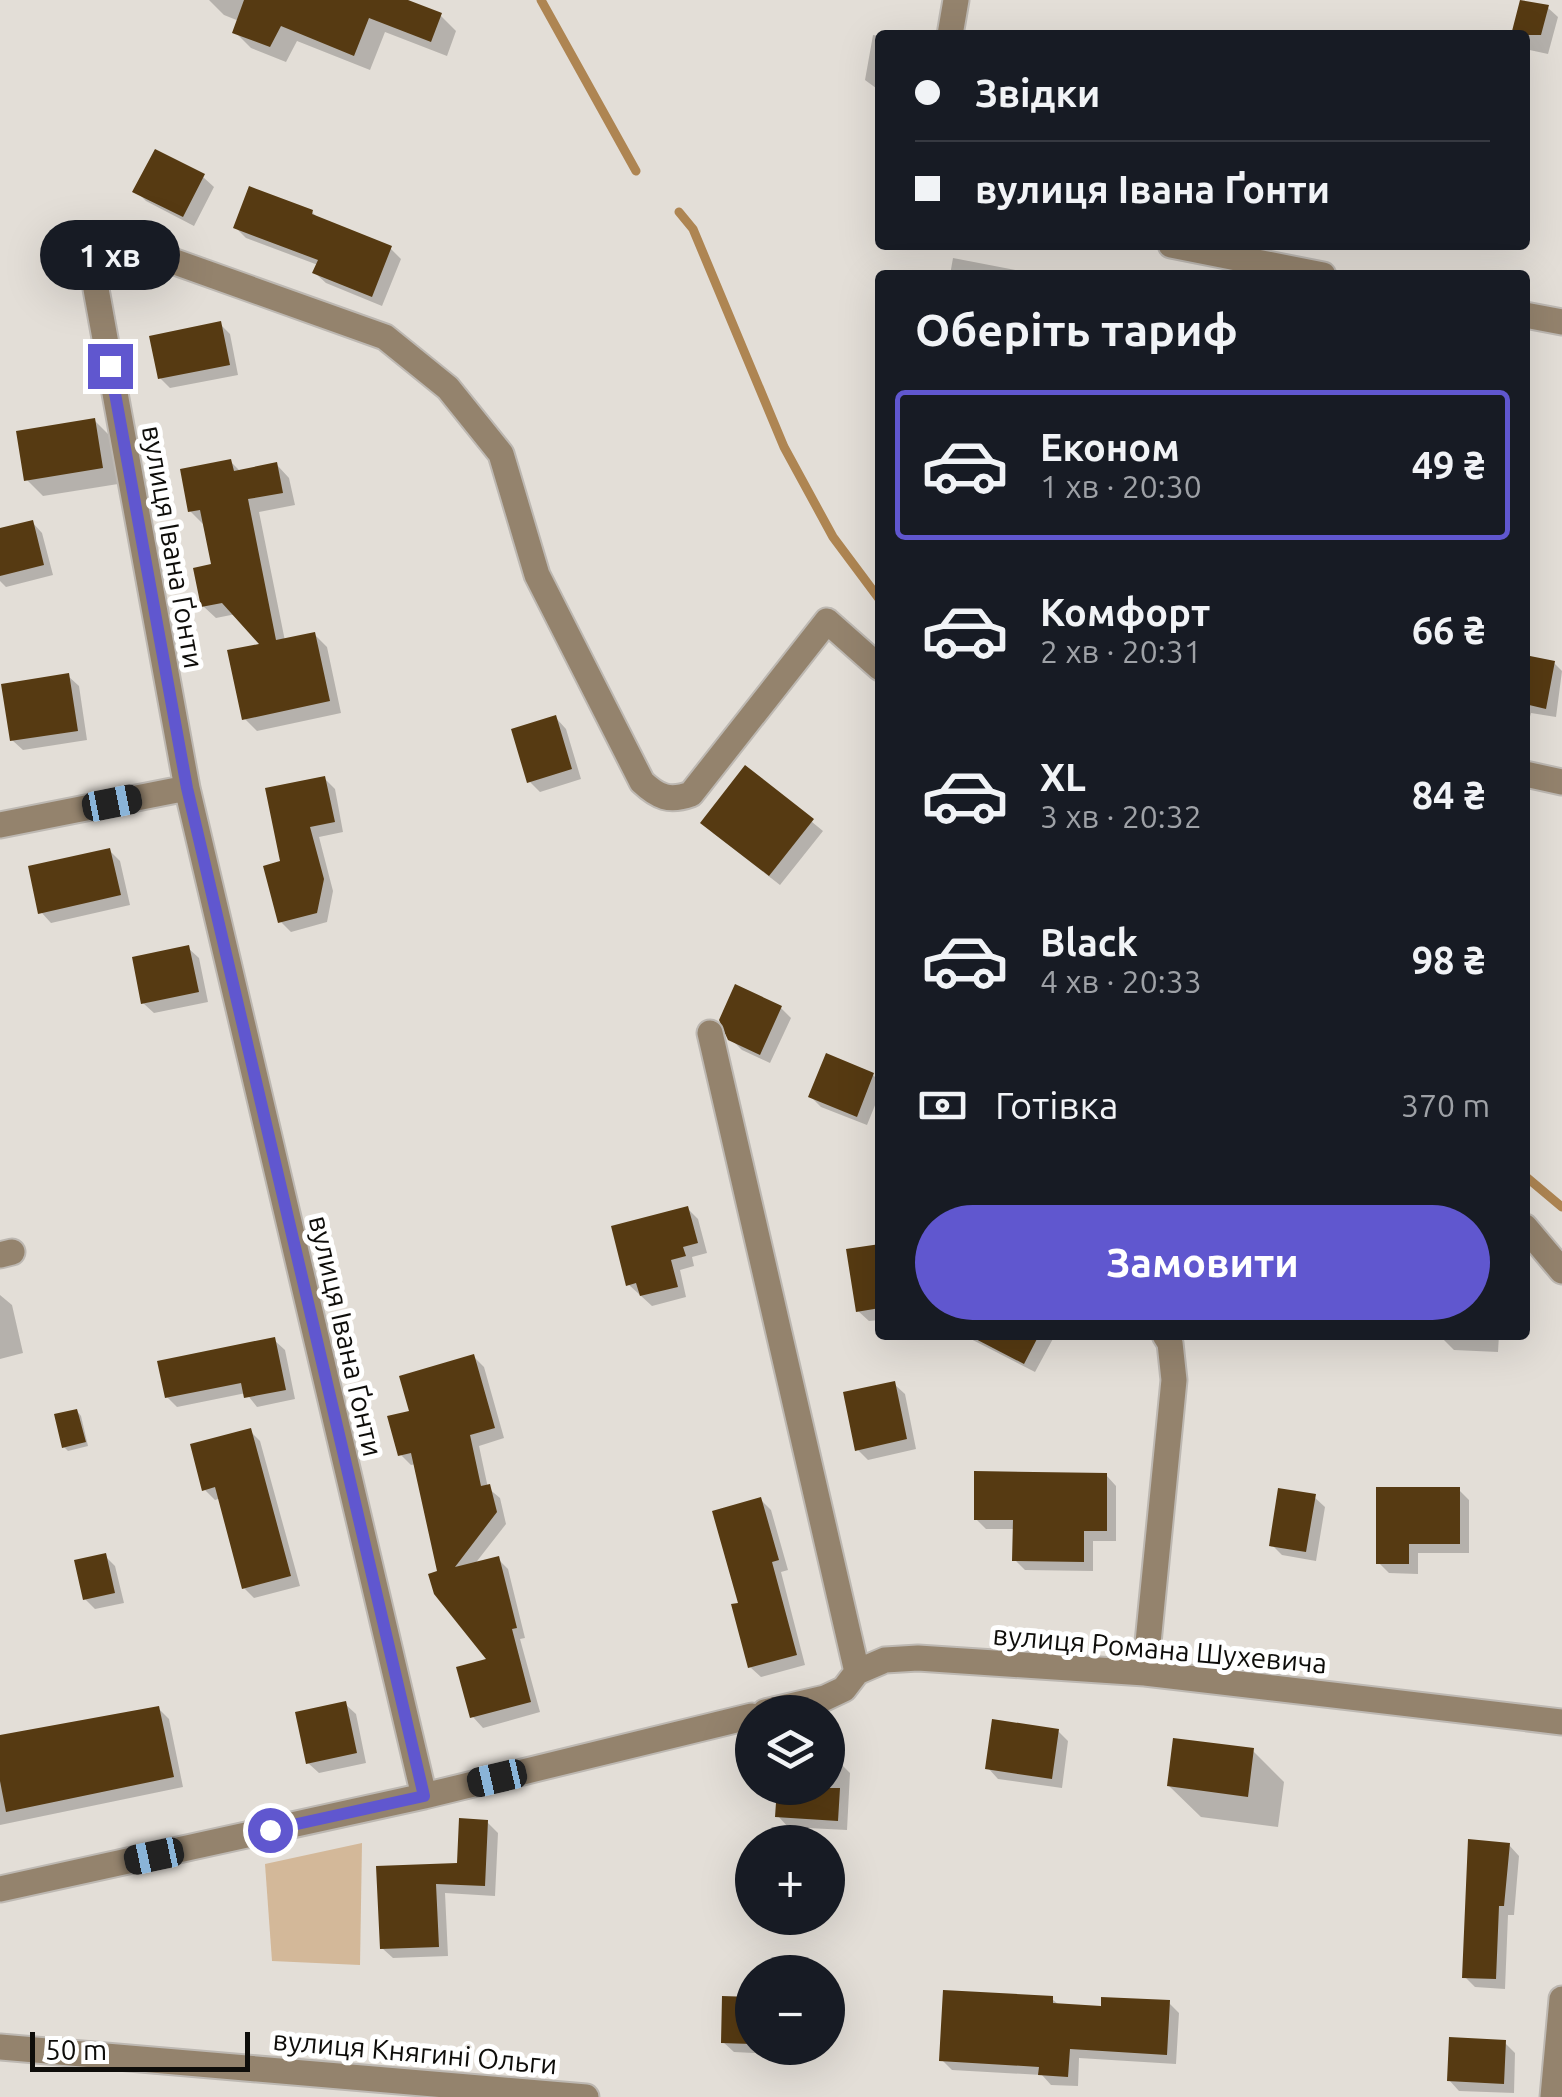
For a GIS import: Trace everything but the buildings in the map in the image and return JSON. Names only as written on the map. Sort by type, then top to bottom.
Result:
[{"type":"street","points":[[951,30],[956,0]]},
{"type":"street","name":"вулиця Івана Ґонти","points":[[424,1796],[187,788],[96,289],[101,266],[117,251],[136,248],[385,336],[448,388],[501,454],[537,575],[642,782],[658,796],[676,799],[691,794],[827,621],[875,664]]},
{"type":"street","points":[[1196,250],[1298,270]]},
{"type":"street","points":[[1530,316],[1562,322]]},
{"type":"street","points":[[1530,775],[1562,782]]},
{"type":"street","points":[[0,826],[187,788]]},
{"type":"street","points":[[710,1033],[857,1672]]},
{"type":"street","points":[[1530,1233],[1562,1271]]},
{"type":"street","points":[[1144,1674],[1174,1380],[1169,1340]]},
{"type":"street","name":"вулиця Романа Шухевича","points":[[831,1695],[844,1688],[857,1672],[886,1660],[918,1658],[1144,1674],[1562,1722]]},
{"type":"street","points":[[0,1890],[424,1796],[735,1720]]},
{"type":"street","points":[[1553,2097],[1562,1999]]},
{"type":"street","name":"вулиця Княгині Ольги","points":[[0,2047],[586,2097]]},
{"type":"shaded area","points":[[362,1843],[360,1965],[272,1961],[265,1864]]},
{"type":"waterway","points":[[541,0],[636,171]]},
{"type":"waterway","points":[[679,212],[693,229],[784,447],[833,537],[875,593]]},
{"type":"waterway","points":[[1530,1180],[1562,1207]]},
{"type":"route","points":[[110,366],[187,788],[424,1796],[270,1830]]}]
